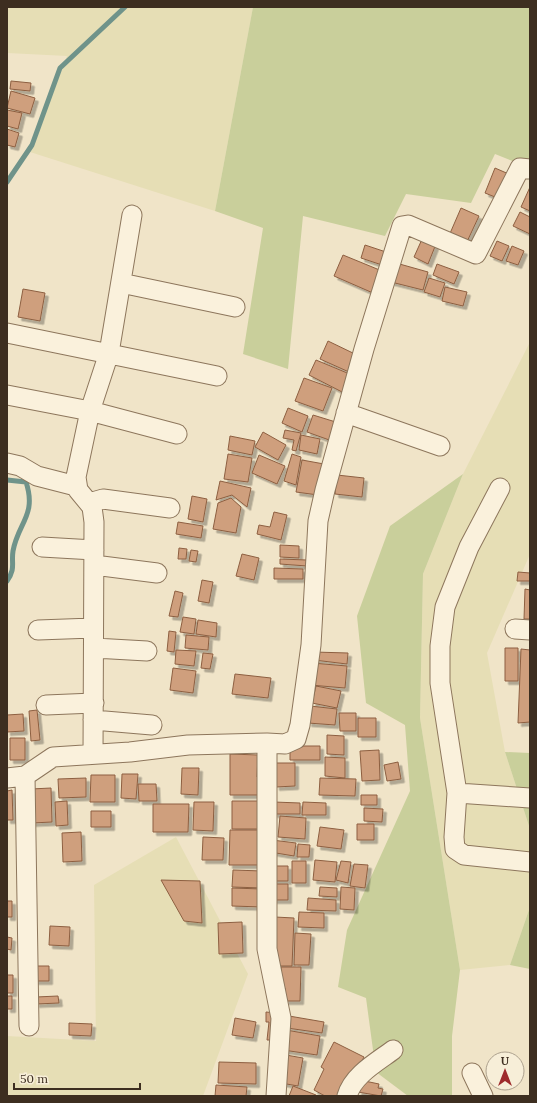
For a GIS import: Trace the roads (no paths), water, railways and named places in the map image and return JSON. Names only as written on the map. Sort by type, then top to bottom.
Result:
[{"type":"street","points":[[28,1026],[16,777],[53,757],[130,752],[188,745],[286,744],[296,739],[300,725],[310,644],[318,521],[346,413],[402,226],[408,225],[476,254],[518,170],[520,168],[530,169]]},
{"type":"street","points":[[93,754],[94,515],[89,503],[76,486],[76,477],[90,411],[109,353],[132,215]]},
{"type":"street","points":[[121,283],[235,307]]},
{"type":"street","points":[[7,333],[217,376]]},
{"type":"street","points":[[7,395],[90,411],[177,434]]},
{"type":"street","points":[[346,413],[440,446]]},
{"type":"street","points":[[7,463],[20,466],[37,476],[76,486]]},
{"type":"street","points":[[500,488],[469,548],[445,607],[440,646],[440,683],[457,793],[454,843],[459,853],[530,862]]},
{"type":"street","points":[[89,503],[103,499],[170,508]]},
{"type":"street","points":[[42,547],[157,573]]},
{"type":"street","points":[[38,630],[93,628]]},
{"type":"street","points":[[94,648],[147,651]]},
{"type":"street","points":[[46,705],[93,711],[152,725]]},
{"type":"street","points":[[267,743],[267,949],[281,1018],[276,1096]]},
{"type":"street","points":[[457,793],[530,798]]},
{"type":"street","points":[[347,1096],[348,1091],[361,1074],[393,1050]]},
{"type":"street","points":[[472,1073],[483,1096]]},
{"type":"waterway","points":[[7,182],[32,145],[60,68],[125,7]]},
{"type":"waterway","points":[[7,480],[26,482],[29,493],[28,511],[15,541],[12,569],[10,577],[7,581]]}]
